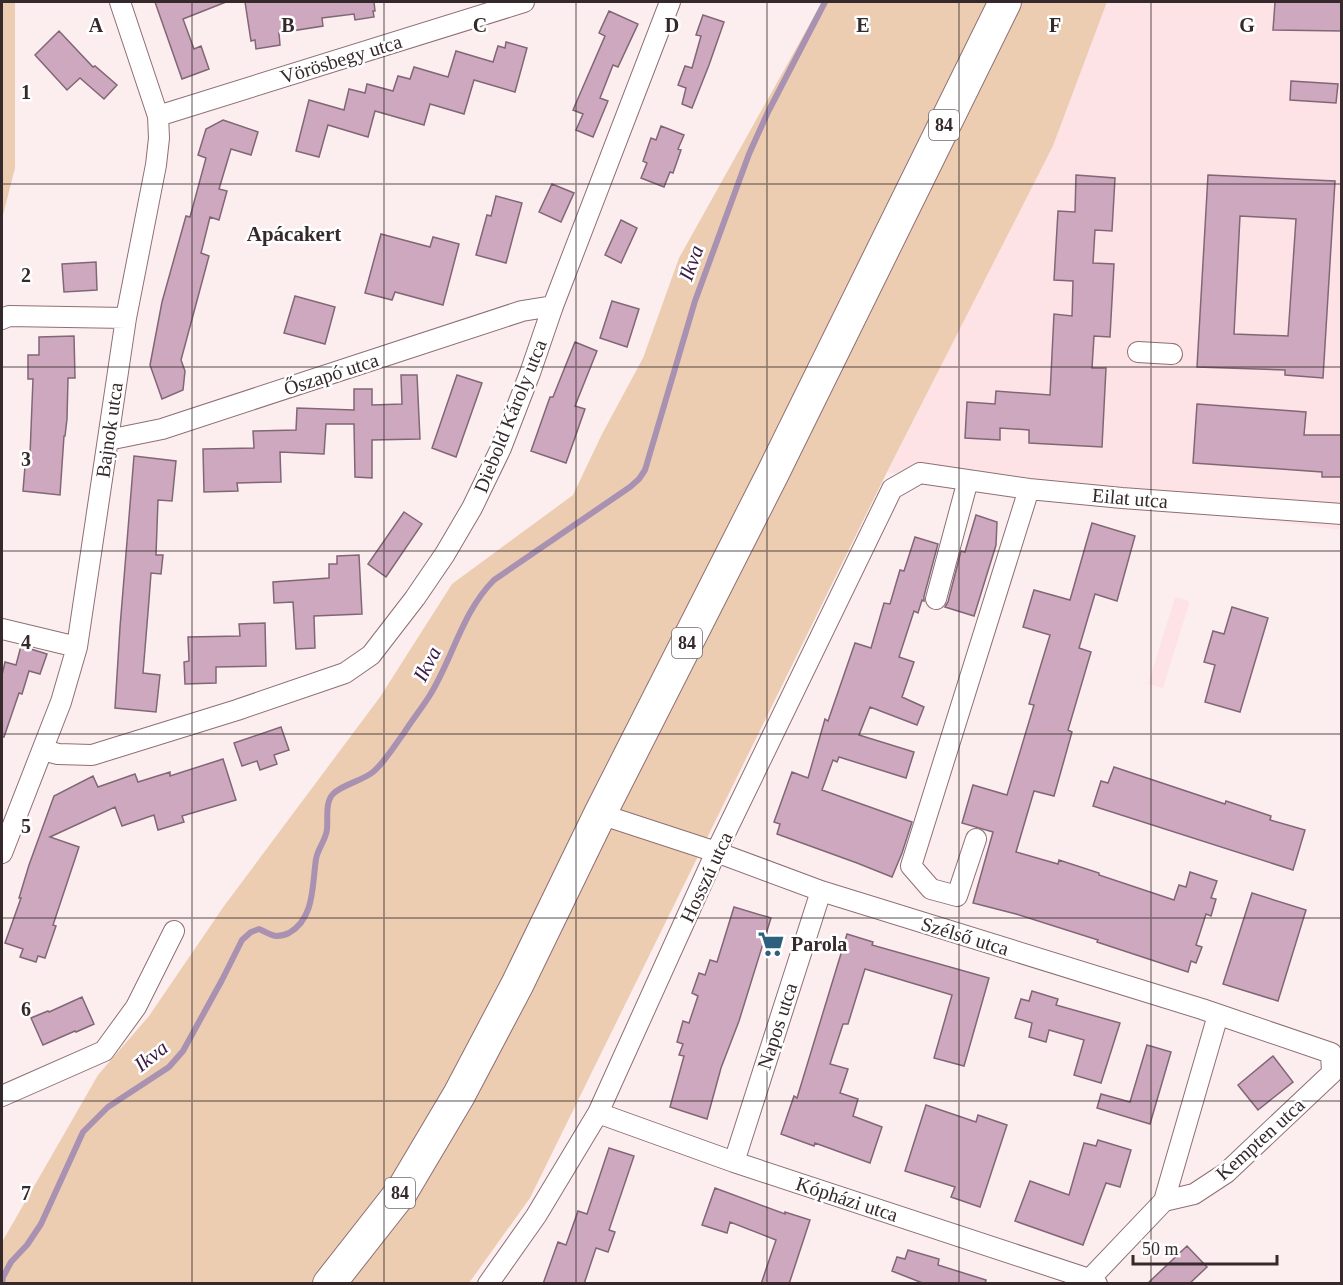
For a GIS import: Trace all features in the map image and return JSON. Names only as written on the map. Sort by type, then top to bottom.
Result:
[{"type":"main road","name":"84","points":[[329,1284],[402,1191],[459,1095],[518,985],[600,814],[773,472],[1005,2]]},
{"type":"street","name":"Bajnok utca","points":[[2,853],[61,702],[76,647],[126,318],[156,165],[159,138],[158,116],[120,2]]},
{"type":"street","name":"Vörösbegy utca","points":[[158,116],[524,2]]},
{"type":"street","name":"Diebold Károly utca","points":[[43,750],[58,754],[92,754],[237,710],[345,673],[371,655],[415,598],[445,554],[472,508],[501,448],[670,2]]},
{"type":"street","name":"Őszapó utca","points":[[108,440],[162,429],[522,311],[553,306]]},
{"type":"street","points":[[2,319],[9,316],[126,318]]},
{"type":"street","points":[[1138,352],[1172,354]]},
{"type":"street","name":"Eilat utca","points":[[920,473],[1029,489],[1341,514]]},
{"type":"street","name":"Hosszú utca","points":[[488,1284],[536,1216],[598,1113],[716,852],[892,489],[920,473]]},
{"type":"street","points":[[936,599],[968,480]]},
{"type":"street","name":"Szélső utca","points":[[976,839],[957,896],[931,889],[911,866],[1029,489]]},
{"type":"street","points":[[2,629],[76,647]]},
{"type":"street","name":"Szélső utca","points":[[600,814],[716,852],[820,891],[1218,1015],[1331,1053]]},
{"type":"street","name":"Napos utca","points":[[734,1162],[820,891]]},
{"type":"street","points":[[2,1096],[104,1052],[136,1006],[174,931]]},
{"type":"street","points":[[1090,1282],[1164,1201],[1218,1015]]},
{"type":"street","name":"Kempten utca","points":[[1164,1201],[1194,1194],[1226,1173],[1332,1072],[1331,1053]]},
{"type":"street","name":"Kópházi utca","points":[[598,1113],[734,1162],[1090,1282]]},
{"type":"shaded area","points":[[2,2],[15,2],[15,168],[2,219]]},
{"type":"shaded area","points":[[822,2],[1107,2],[1053,146],[887,472],[530,1198],[469,1283],[2,1284],[2,1242],[98,1075],[149,1016],[224,906],[380,697],[452,584],[573,495],[602,434],[643,358],[679,258]]},
{"type":"shaded area","points":[[1107,2],[1341,2],[1341,530],[887,472],[1053,146]]},
{"type":"shaded area","points":[[1175,597],[1190,601],[1163,688],[1148,684]]},
{"type":"building","points":[[155,2],[226,2],[183,19],[194,49],[201,46],[209,69],[182,79]]},
{"type":"building","points":[[245,2],[374,2],[375,11],[373,11],[374,17],[355,20],[354,14],[322,18],[323,26],[279,33],[280,45],[256,49],[255,40],[251,41]]},
{"type":"building","points":[[1275,2],[1341,2],[1341,31],[1273,30]]},
{"type":"building","points":[[609,11],[638,24],[618,67],[613,65],[600,98],[608,101],[593,137],[576,130],[583,114],[573,110],[605,36],[599,33]]},
{"type":"building","points":[[703,15],[724,22],[692,108],[682,104],[686,88],[678,85],[685,66],[692,68],[701,36],[696,35]]},
{"type":"building","points":[[59,31],[93,67],[95,66],[117,85],[104,99],[80,78],[67,90],[35,55]]},
{"type":"building","points":[[506,42],[527,48],[515,92],[474,80],[464,114],[430,104],[424,125],[375,111],[368,137],[328,125],[319,157],[296,151],[309,100],[344,110],[349,89],[365,93],[367,84],[393,91],[398,76],[410,79],[414,67],[448,77],[456,51],[493,62],[498,46],[505,48]]},
{"type":"building","points":[[1291,81],[1338,84],[1336,103],[1290,100]]},
{"type":"building","points":[[223,120],[258,132],[251,155],[231,149],[219,189],[227,191],[219,220],[210,217],[201,253],[209,256],[181,360],[185,371],[183,390],[162,399],[150,365],[162,302],[186,216],[190,217],[206,158],[198,155],[206,129]]},
{"type":"building","points":[[661,126],[684,135],[678,149],[681,150],[673,173],[670,172],[664,187],[641,178],[647,163],[643,161],[651,138],[656,140]]},
{"type":"building","points":[[1076,175],[1115,178],[1112,231],[1095,230],[1093,263],[1114,264],[1110,337],[1094,336],[1092,368],[1106,368],[1102,447],[1029,443],[1029,430],[1000,428],[1000,440],[965,438],[967,402],[995,404],[996,391],[1050,395],[1054,314],[1072,316],[1073,281],[1054,280],[1058,211],[1075,212]]},
{"type":"building","points":[[1208,175],[1335,181],[1323,378],[1285,375],[1285,370],[1197,367]],"holes":[[[1240,216],[1296,219],[1288,336],[1234,334]]]},
{"type":"building","points":[[552,184],[574,193],[561,222],[539,212]]},
{"type":"building","points":[[496,196],[522,203],[506,263],[476,255],[487,215],[491,216]]},
{"type":"building","points":[[621,220],[637,228],[621,263],[605,255]]},
{"type":"building","points":[[381,234],[430,247],[433,237],[459,244],[443,305],[395,292],[392,300],[365,293]]},
{"type":"building","points":[[96,262],[97,290],[64,292],[62,264]]},
{"type":"building","points":[[295,296],[335,307],[325,344],[284,333]]},
{"type":"building","points":[[612,301],[639,309],[627,347],[600,338]]},
{"type":"building","points":[[74,336],[75,378],[68,378],[60,495],[23,491],[26,454],[30,455],[33,379],[28,379],[28,355],[39,355],[39,337]]},
{"type":"building","points":[[575,342],[597,351],[575,406],[585,409],[566,463],[531,451],[550,397],[553,397]]},
{"type":"building","points":[[401,375],[417,375],[420,439],[372,440],[372,478],[355,477],[354,424],[326,424],[324,454],[280,452],[281,482],[237,483],[238,491],[204,492],[203,449],[254,448],[253,431],[296,430],[297,408],[354,410],[354,389],[372,389],[372,405],[402,404]]},
{"type":"building","points":[[457,375],[482,383],[456,457],[432,448]]},
{"type":"building","points":[[1197,404],[1306,412],[1304,435],[1341,435],[1341,477],[1322,477],[1322,472],[1193,463]]},
{"type":"building","points":[[134,456],[176,461],[172,501],[158,500],[156,555],[163,555],[161,574],[151,573],[143,673],[160,675],[156,712],[115,708]]},
{"type":"building","points":[[404,512],[422,524],[386,577],[368,564]]},
{"type":"building","points":[[976,515],[997,522],[996,545],[974,616],[945,607],[961,551],[965,552]]},
{"type":"building","points":[[1092,523],[1135,536],[1117,601],[1095,594],[1079,648],[1091,652],[1068,730],[1072,732],[1054,796],[1034,791],[1016,852],[1058,864],[1059,860],[1174,900],[1179,885],[1186,887],[1190,872],[1217,881],[1211,898],[1216,899],[1211,916],[1206,914],[1196,945],[1202,947],[1196,963],[1191,961],[1188,972],[1097,942],[1098,940],[973,903],[993,832],[962,823],[973,785],[1007,795],[1034,705],[1029,704],[1050,635],[1023,627],[1034,590],[1070,600]]},
{"type":"building","points":[[915,537],[938,544],[924,601],[922,600],[918,613],[914,611],[899,657],[914,662],[902,697],[924,707],[917,725],[870,707],[859,735],[914,752],[906,778],[839,757],[837,762],[833,760],[822,790],[912,822],[892,877],[777,834],[780,824],[774,822],[792,772],[808,778],[825,719],[828,721],[855,643],[871,648],[884,603],[890,604],[900,570],[904,571]]},
{"type":"building","points":[[359,555],[362,614],[314,616],[315,648],[296,649],[293,602],[274,603],[273,582],[329,578],[329,564],[337,564],[337,556]]},
{"type":"building","points":[[1232,607],[1268,618],[1240,712],[1205,702],[1215,665],[1204,662],[1213,631],[1224,634]]},
{"type":"building","points":[[265,623],[266,666],[216,667],[216,683],[185,684],[184,662],[189,661],[188,637],[240,636],[239,624]]},
{"type":"building","points":[[21,646],[47,654],[40,674],[29,671],[22,694],[19,693],[4,737],[2,737],[2,675],[5,662],[16,665]]},
{"type":"building","points":[[281,727],[289,750],[274,755],[277,764],[260,770],[257,761],[242,766],[234,743]]},
{"type":"building","points":[[223,759],[236,800],[182,816],[184,822],[158,830],[154,815],[122,826],[115,807],[50,837],[79,847],[53,925],[56,926],[45,958],[38,956],[36,962],[20,957],[23,949],[5,943],[21,898],[19,898],[29,865],[54,796],[93,776],[98,787],[135,774],[138,782],[170,772],[170,776]]},
{"type":"building","points":[[1114,767],[1225,804],[1226,801],[1271,816],[1270,820],[1305,830],[1293,870],[1093,806],[1101,781],[1108,783]]},
{"type":"building","points":[[1252,893],[1306,910],[1278,1001],[1223,984]]},
{"type":"building","points":[[734,907],[771,918],[739,1021],[721,1068],[707,1119],[670,1107],[684,1056],[679,1055],[683,1044],[677,1042],[683,1021],[689,1023],[698,996],[692,993],[699,973],[705,975],[710,960],[717,962]]},
{"type":"building","points":[[847,934],[873,942],[872,945],[989,978],[964,1066],[934,1058],[952,995],[865,969],[848,1024],[843,1024],[830,1064],[848,1069],[840,1093],[858,1099],[853,1116],[882,1127],[870,1163],[815,1143],[814,1146],[781,1134],[794,1096],[797,1098]]},
{"type":"building","points":[[1032,991],[1058,999],[1056,1005],[1120,1023],[1101,1083],[1074,1075],[1084,1040],[1049,1030],[1046,1042],[1029,1037],[1032,1023],[1015,1018],[1021,999],[1029,1001]]},
{"type":"building","points":[[82,997],[94,1024],[43,1045],[31,1018]]},
{"type":"building","points":[[1147,1045],[1171,1052],[1150,1124],[1097,1108],[1101,1094],[1130,1102]]},
{"type":"building","points":[[1273,1056],[1293,1082],[1258,1110],[1238,1085]]},
{"type":"building","points":[[926,1105],[976,1122],[978,1115],[1007,1125],[980,1207],[951,1197],[955,1187],[905,1171]]},
{"type":"building","points":[[1098,1140],[1131,1150],[1120,1187],[1106,1183],[1083,1245],[1015,1221],[1030,1181],[1069,1195],[1084,1143],[1096,1146]]},
{"type":"building","points":[[609,1148],[634,1156],[609,1230],[615,1232],[608,1252],[596,1248],[584,1284],[543,1284],[558,1242],[566,1245],[578,1211],[587,1214]]},
{"type":"building","points":[[715,1188],[785,1214],[785,1212],[810,1220],[789,1284],[761,1284],[776,1240],[730,1222],[727,1233],[702,1225]]},
{"type":"building","points":[[1187,1246],[1207,1267],[1189,1284],[1147,1284]]},
{"type":"building","points":[[908,1250],[939,1259],[938,1265],[986,1280],[985,1284],[925,1284],[892,1271],[897,1257],[905,1259]]},
{"type":"waterway","name":"Ikva","points":[[2,1284],[11,1262],[27,1245],[41,1224],[83,1132],[108,1107],[169,1067],[183,1051],[242,940],[251,932],[259,929],[281,936],[289,933],[304,919],[311,900],[317,855],[327,829],[330,797],[341,788],[373,772],[382,764],[430,695],[466,621],[483,593],[494,580],[630,487],[645,470],[695,301],[749,154],[825,2]]},
{"type":"place","name":"Parola","points":[[771,944]]},
{"type":"district","name":"Apácakert","points":[[294,234]]}]
